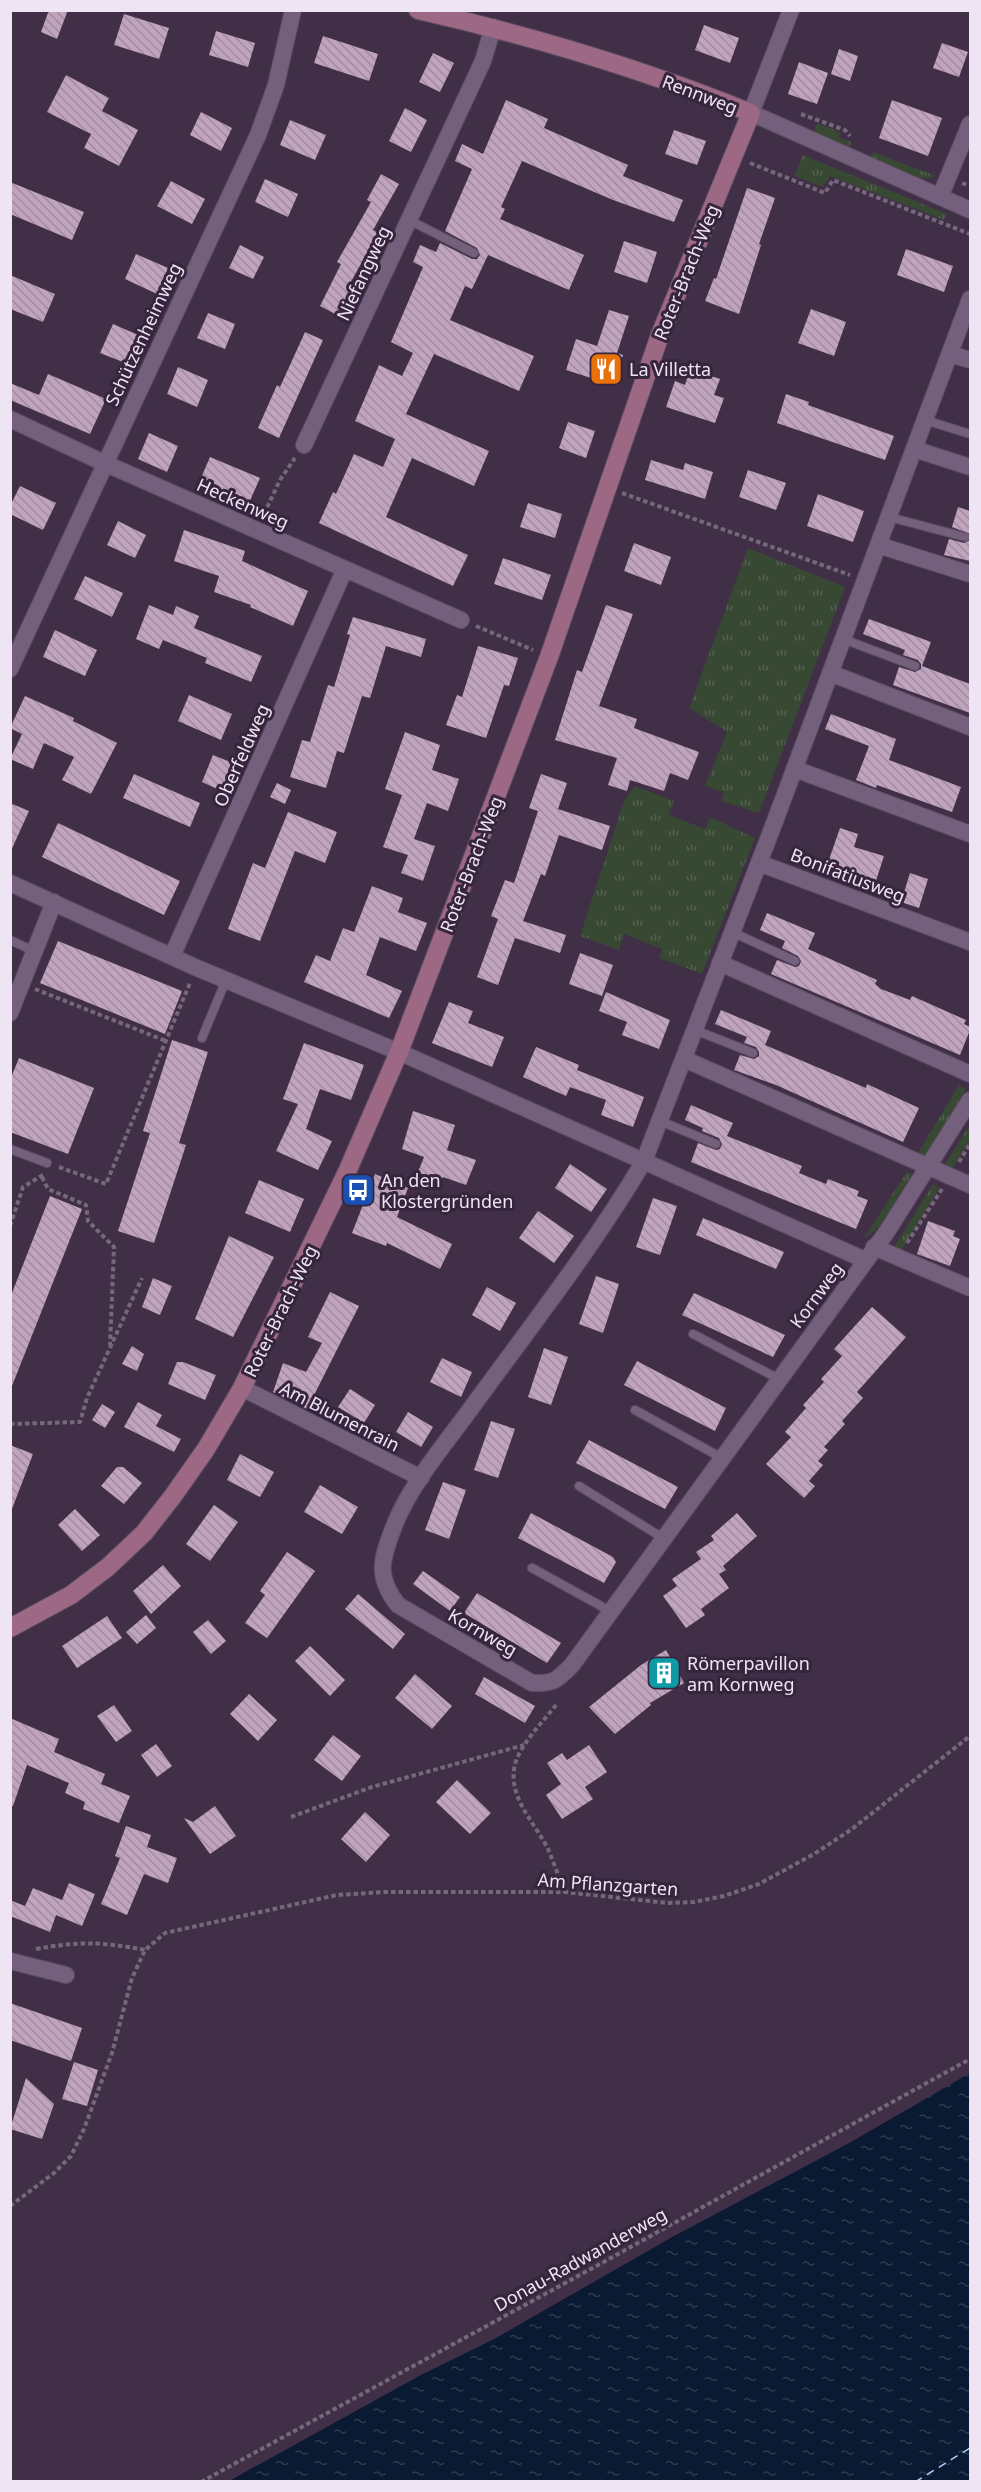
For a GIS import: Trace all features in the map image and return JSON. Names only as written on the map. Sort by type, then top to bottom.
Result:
[{"type":"street","name":"Schützenheimweg","points":[[10,669],[258,135],[276,85],[293,10]]},
{"type":"street","name":"Roter-Brach-Weg","points":[[10,1628],[71,1595],[108,1567],[144,1533],[206,1449],[242,1388],[347,1172],[399,1052],[549,657],[660,335],[791,10]]},
{"type":"street","name":"Rennweg","points":[[418,11],[493,27],[635,69],[751,113],[970,210]]},
{"type":"street","name":"Niefangweg","points":[[304,445],[483,61],[493,27]]},
{"type":"street","points":[[940,197],[970,124]]},
{"type":"street","name":"Bonifatiusweg","points":[[644,1161],[795,769],[970,299]]},
{"type":"street","points":[[950,354],[970,360]]},
{"type":"street","name":"Heckenweg","points":[[10,418],[104,463],[461,620]]},
{"type":"street","points":[[914,449],[970,467]]},
{"type":"street","points":[[878,545],[970,574]]},
{"type":"street","name":"Oberfeldweg","points":[[172,956],[345,569]]},
{"type":"street","points":[[830,673],[970,727]]},
{"type":"street","points":[[795,769],[970,834]]},
{"type":"street","name":"Bonifatiusweg","points":[[759,863],[970,942]]},
{"type":"street","points":[[10,883],[196,968],[399,1052],[644,1161],[870,1253],[898,1256],[970,1288]]},
{"type":"street","points":[[10,1013],[54,902]]},
{"type":"street","points":[[720,963],[970,1074]]},
{"type":"street","points":[[684,1059],[970,1185]]},
{"type":"street","name":"Kornweg","points":[[644,1161],[614,1211],[421,1478],[393,1526],[386,1550],[382,1571],[385,1588],[398,1605],[532,1683],[550,1684],[572,1665],[870,1253],[970,1100]]},
{"type":"street","name":"Am Blumenrain","points":[[242,1388],[421,1478]]},
{"type":"street","points":[[10,1960],[66,1975]]},
{"type":"lane","points":[[409,220],[474,253]]},
{"type":"lane","points":[[925,420],[970,434]]},
{"type":"lane","points":[[889,517],[965,537]]},
{"type":"lane","points":[[843,639],[915,666]]},
{"type":"lane","points":[[732,932],[795,961]]},
{"type":"lane","points":[[10,940],[34,951]]},
{"type":"lane","points":[[202,1038],[226,980]]},
{"type":"lane","points":[[695,1030],[753,1053]]},
{"type":"lane","points":[[660,1121],[716,1144]]},
{"type":"lane","points":[[10,1149],[47,1163]]},
{"type":"lane","points":[[693,1334],[779,1379]]},
{"type":"lane","points":[[635,1410],[722,1458]]},
{"type":"lane","points":[[579,1486],[663,1538]]},
{"type":"lane","points":[[532,1568],[610,1611]]},
{"type":"path","points":[[732,156],[825,193],[833,180],[970,234]]},
{"type":"path","points":[[257,530],[280,480],[304,445]]},
{"type":"path","points":[[609,488],[864,580]]},
{"type":"path","points":[[461,620],[549,657]]},
{"type":"path","points":[[47,1163],[105,1184],[196,968]]},
{"type":"path","points":[[33,988],[166,1041]]},
{"type":"path","points":[[898,1256],[970,1144]]},
{"type":"path","points":[[10,1226],[23,1187],[42,1177],[48,1189],[87,1205],[88,1221],[114,1247],[110,1348]]},
{"type":"path","points":[[10,1424],[80,1422],[87,1398],[142,1278]]},
{"type":"path","points":[[556,1704],[524,1745],[516,1761],[513,1779],[517,1798],[548,1849],[565,1892]]},
{"type":"path","name":"Am Pflanzgarten","points":[[145,1950],[165,1933],[337,1896],[384,1892],[565,1892],[668,1903],[694,1902],[724,1896],[759,1884],[814,1854],[852,1829],[970,1736]]},
{"type":"path","points":[[291,1817],[372,1787],[524,1745]]},
{"type":"path","points":[[10,2206],[54,2173],[71,2156],[84,2129],[112,2053],[132,1978],[145,1950],[105,1942],[71,1942],[31,1950]]},
{"type":"path","name":"Donau-Radwanderweg","points":[[201,2481],[579,2276],[970,2059]]},
{"type":"green space","points":[[817,123],[840,132],[839,138],[851,142],[848,150],[812,135]]},
{"type":"green space","points":[[873,152],[936,176],[922,178],[904,173],[871,159]]},
{"type":"green space","points":[[803,155],[947,214],[944,220],[830,176],[823,187],[794,176]]},
{"type":"green space","points":[[748,548],[845,587],[759,813],[721,801],[724,792],[705,786],[727,732],[689,708]]},
{"type":"green space","points":[[635,786],[674,801],[669,815],[705,829],[710,817],[755,838],[702,974],[659,958],[662,949],[624,934],[619,950],[580,936],[624,801]]},
{"type":"green space","points":[[959,1085],[966,1089],[925,1157],[918,1153]]},
{"type":"green space","points":[[970,1124],[970,1140],[951,1170],[944,1166]]},
{"type":"green space","points":[[907,1172],[912,1174],[879,1227],[863,1239]]},
{"type":"green space","points":[[933,1184],[939,1188],[901,1251],[894,1247]]},
{"type":"water","points":[[970,2073],[970,2481],[229,2481],[419,2376],[496,2338],[674,2236],[851,2142]]},
{"type":"building","points":[[49,10],[68,10],[57,39],[41,32]]},
{"type":"building","points":[[124,14],[169,28],[159,59],[114,45]]},
{"type":"building","points":[[704,25],[739,38],[730,63],[695,50]]},
{"type":"building","points":[[216,31],[255,43],[248,67],[209,55]]},
{"type":"building","points":[[323,36],[378,54],[369,81],[314,63]]},
{"type":"building","points":[[942,43],[968,52],[959,77],[933,68]]},
{"type":"building","points":[[839,49],[858,56],[850,81],[831,74]]},
{"type":"building","points":[[433,53],[454,63],[440,92],[419,82]]},
{"type":"building","points":[[799,62],[828,73],[817,104],[788,94]]},
{"type":"building","points":[[66,75],[109,98],[102,111],[138,130],[119,166],[84,148],[91,134],[47,112]]},
{"type":"building","points":[[506,100],[548,119],[544,128],[628,165],[623,176],[683,200],[674,222],[613,200],[522,161],[501,207],[505,209],[500,219],[584,255],[569,290],[488,255],[472,289],[465,286],[450,320],[534,356],[519,391],[434,354],[406,414],[489,451],[474,486],[412,458],[386,517],[468,555],[453,586],[319,523],[333,492],[336,494],[354,454],[383,467],[395,439],[355,421],[379,365],[402,376],[413,353],[391,342],[423,267],[413,262],[420,245],[436,252],[440,243],[472,259],[477,259],[480,255],[477,248],[445,231],[472,169],[455,161],[462,144],[483,154]]},
{"type":"building","points":[[892,100],[942,118],[928,156],[879,138]]},
{"type":"building","points":[[405,108],[427,120],[411,152],[389,141]]},
{"type":"building","points":[[201,112],[232,128],[221,151],[190,135]]},
{"type":"building","points":[[290,120],[326,135],[315,160],[280,145]]},
{"type":"building","points":[[674,130],[706,141],[697,165],[665,154]]},
{"type":"building","points":[[381,174],[399,184],[373,230],[378,233],[348,287],[353,289],[339,316],[320,306],[341,264],[337,262],[371,202],[367,200]]},
{"type":"building","points":[[265,179],[298,194],[288,217],[255,202]]},
{"type":"building","points":[[171,181],[205,199],[192,224],[157,206]]},
{"type":"building","points":[[10,182],[84,212],[72,240],[10,214]]},
{"type":"building","points":[[747,188],[775,198],[739,314],[705,301],[714,278],[716,279]]},
{"type":"building","points":[[624,241],[657,252],[647,283],[614,272]]},
{"type":"building","points":[[240,245],[264,257],[253,279],[229,268]]},
{"type":"building","points":[[906,249],[953,266],[944,292],[897,275]]},
{"type":"building","points":[[136,254],[168,268],[157,294],[125,279]]},
{"type":"building","points":[[10,275],[55,294],[43,322],[10,309]]},
{"type":"building","points":[[811,309],[846,322],[834,356],[798,343]]},
{"type":"building","points":[[609,310],[629,316],[617,353],[623,355],[613,385],[566,370],[576,339],[597,346]]},
{"type":"building","points":[[208,313],[235,324],[225,349],[197,338]]},
{"type":"building","points":[[113,324],[145,338],[133,366],[100,353]]},
{"type":"building","points":[[305,332],[323,340],[279,438],[258,428],[277,385],[280,387]]},
{"type":"building","points":[[178,367],[208,380],[197,407],[167,394]]},
{"type":"building","points":[[690,369],[720,379],[714,395],[724,398],[715,423],[666,407],[675,381],[685,385]]},
{"type":"building","points":[[48,374],[106,399],[90,434],[10,400],[10,383],[39,395]]},
{"type":"building","points":[[786,394],[809,402],[808,405],[894,436],[885,460],[777,423]]},
{"type":"building","points":[[568,422],[595,431],[586,458],[559,448]]},
{"type":"building","points":[[149,433],[178,446],[167,472],[138,459]]},
{"type":"building","points":[[210,457],[260,478],[249,503],[215,489],[217,485],[201,478]]},
{"type":"building","points":[[651,460],[683,470],[685,463],[713,472],[705,499],[645,480]]},
{"type":"building","points":[[748,470],[786,483],[776,510],[739,497]]},
{"type":"building","points":[[20,486],[56,503],[43,530],[10,514],[10,506]]},
{"type":"building","points":[[818,494],[864,511],[853,542],[807,526]]},
{"type":"building","points":[[528,503],[562,514],[555,538],[520,527]]},
{"type":"building","points":[[958,507],[970,511],[970,534],[952,527]]},
{"type":"building","points":[[118,521],[146,535],[135,558],[107,545]]},
{"type":"building","points":[[184,530],[245,551],[242,561],[308,591],[293,626],[250,607],[251,605],[214,592],[219,576],[174,561]]},
{"type":"building","points":[[949,539],[964,543],[970,540],[970,561],[944,555]]},
{"type":"building","points":[[634,543],[671,557],[661,585],[624,571]]},
{"type":"building","points":[[503,558],[551,575],[542,600],[494,584]]},
{"type":"building","points":[[85,576],[123,593],[112,617],[74,599]]},
{"type":"building","points":[[149,605],[173,615],[176,606],[199,616],[194,628],[262,656],[251,682],[205,663],[207,658],[163,640],[159,649],[136,639]]},
{"type":"building","points":[[606,605],[633,614],[599,706],[637,719],[634,728],[699,752],[688,780],[670,773],[664,791],[630,780],[627,791],[608,785],[617,758],[555,740],[577,670],[582,672]]},
{"type":"building","points":[[353,617],[426,639],[421,657],[386,646],[370,698],[362,696],[344,753],[337,751],[326,788],[290,777],[302,740],[310,742],[328,685],[334,687],[350,635],[347,634]]},
{"type":"building","points":[[869,619],[931,642],[922,666],[970,684],[970,713],[893,685],[899,667],[915,672],[921,669],[921,664],[918,660],[903,655],[905,650],[863,634]]},
{"type":"building","points":[[55,630],[97,650],[85,676],[43,657]]},
{"type":"building","points":[[478,646],[518,658],[509,686],[504,685],[486,738],[446,725],[457,695],[462,697]]},
{"type":"building","points":[[189,695],[232,714],[221,740],[178,721]]},
{"type":"building","points":[[25,696],[74,718],[73,721],[117,743],[91,794],[62,780],[74,757],[44,743],[33,769],[10,759],[22,734],[10,728]]},
{"type":"building","points":[[831,714],[896,739],[889,760],[961,787],[952,812],[877,785],[876,788],[856,780],[869,746],[825,729]]},
{"type":"building","points":[[405,732],[440,745],[432,770],[459,779],[448,811],[427,803],[414,839],[435,846],[423,881],[401,873],[408,855],[383,847],[402,795],[385,789]]},
{"type":"building","points":[[213,755],[235,764],[224,792],[202,782]]},
{"type":"building","points":[[134,774],[200,803],[190,827],[123,798]]},
{"type":"building","points":[[541,774],[567,783],[558,809],[610,826],[602,850],[559,835],[545,876],[541,874],[523,921],[566,935],[560,953],[515,938],[498,985],[477,977],[498,919],[491,916],[505,880],[514,883],[538,811],[529,808]]},
{"type":"building","points":[[277,783],[291,790],[285,804],[270,797]]},
{"type":"building","points":[[10,803],[29,811],[10,853]]},
{"type":"building","points":[[288,812],[337,832],[325,863],[295,851],[260,941],[228,929],[253,863],[265,868]]},
{"type":"building","points":[[58,823],[180,881],[164,915],[42,857]]},
{"type":"building","points":[[840,828],[858,834],[854,847],[884,856],[873,890],[824,874]]},
{"type":"building","points":[[910,873],[928,879],[919,908],[901,902]]},
{"type":"building","points":[[372,886],[403,898],[398,912],[427,923],[416,951],[380,937],[366,975],[402,991],[389,1018],[304,982],[316,955],[330,961],[343,928],[354,932]]},
{"type":"building","points":[[767,913],[815,933],[808,949],[877,980],[875,984],[881,989],[910,1000],[912,996],[966,1020],[964,1024],[970,1027],[970,1030],[960,1055],[771,974],[777,960],[795,967],[799,966],[801,961],[798,956],[782,948],[785,941],[760,930]]},
{"type":"building","points":[[58,941],[182,991],[165,1034],[40,983]]},
{"type":"building","points":[[580,953],[613,965],[602,996],[569,984]]},
{"type":"building","points":[[606,992],[670,1020],[659,1049],[622,1035],[627,1022],[599,1011]]},
{"type":"building","points":[[449,1002],[473,1011],[468,1023],[504,1037],[492,1067],[432,1043]]},
{"type":"building","points":[[721,1010],[771,1031],[765,1045],[866,1088],[867,1084],[919,1108],[903,1142],[776,1085],[734,1070],[740,1055],[754,1059],[759,1056],[759,1052],[756,1047],[744,1043],[747,1037],[715,1024]]},
{"type":"building","points":[[172,1040],[208,1052],[179,1143],[186,1145],[154,1243],[118,1231],[150,1133],[143,1131]]},
{"type":"building","points":[[304,1043],[364,1065],[351,1100],[320,1089],[306,1129],[332,1141],[318,1170],[276,1151],[298,1104],[283,1099]]},
{"type":"building","points":[[536,1047],[579,1065],[577,1070],[644,1097],[633,1127],[601,1115],[606,1100],[570,1087],[566,1096],[523,1077]]},
{"type":"building","points":[[19,1058],[94,1088],[68,1154],[10,1132],[10,1080]]},
{"type":"building","points":[[691,1105],[733,1123],[727,1136],[802,1166],[799,1173],[826,1184],[828,1179],[859,1191],[857,1196],[868,1200],[856,1229],[691,1162],[698,1143],[716,1150],[720,1149],[722,1144],[719,1138],[685,1120]]},
{"type":"building","points":[[413,1111],[455,1125],[447,1150],[476,1160],[466,1185],[443,1177],[440,1182],[418,1172],[424,1157],[402,1149]]},
{"type":"building","points":[[570,1164],[607,1189],[591,1212],[555,1188]]},
{"type":"building","points":[[375,1174],[408,1188],[397,1217],[452,1244],[440,1269],[387,1243],[386,1246],[352,1233]]},
{"type":"building","points":[[259,1180],[304,1199],[290,1232],[245,1213]]},
{"type":"building","points":[[50,1196],[82,1209],[10,1391],[10,1298]]},
{"type":"building","points":[[653,1198],[677,1206],[660,1255],[636,1247]]},
{"type":"building","points":[[538,1211],[574,1236],[554,1263],[519,1238]]},
{"type":"building","points":[[703,1218],[784,1252],[776,1269],[696,1235]]},
{"type":"building","points":[[928,1221],[955,1231],[953,1236],[960,1239],[950,1266],[917,1254]]},
{"type":"building","points":[[229,1236],[274,1257],[233,1337],[195,1319]]},
{"type":"building","points":[[596,1276],[619,1284],[603,1333],[579,1324]]},
{"type":"building","points":[[153,1278],[172,1286],[160,1315],[142,1307]]},
{"type":"building","points":[[487,1287],[516,1303],[500,1331],[472,1315]]},
{"type":"building","points":[[330,1292],[359,1306],[307,1409],[273,1392],[283,1363],[306,1372],[322,1343],[308,1337]]},
{"type":"building","points":[[694,1293],[785,1335],[773,1357],[682,1315]]},
{"type":"building","points":[[872,1307],[906,1337],[857,1392],[863,1398],[842,1421],[845,1424],[824,1447],[828,1450],[818,1461],[823,1465],[809,1481],[815,1486],[804,1498],[766,1464],[791,1437],[785,1432],[806,1408],[803,1405],[824,1382],[821,1379],[842,1356],[834,1349]]},
{"type":"building","points":[[132,1346],[144,1354],[137,1371],[122,1364]]},
{"type":"building","points":[[544,1348],[568,1357],[551,1405],[528,1397]]},
{"type":"building","points":[[442,1358],[472,1372],[461,1397],[430,1382]]},
{"type":"building","points":[[637,1361],[726,1408],[715,1431],[624,1385]]},
{"type":"building","points":[[177,1362],[183,1362],[216,1375],[205,1400],[168,1384]]},
{"type":"building","points":[[350,1389],[375,1405],[364,1423],[338,1407]]},
{"type":"building","points":[[138,1402],[162,1415],[156,1426],[181,1439],[174,1452],[124,1427]]},
{"type":"building","points":[[102,1404],[115,1412],[105,1428],[92,1420]]},
{"type":"building","points":[[408,1412],[433,1427],[421,1447],[396,1432]]},
{"type":"building","points":[[491,1421],[515,1429],[498,1478],[474,1470]]},
{"type":"building","points":[[589,1440],[678,1487],[665,1509],[576,1463]]},
{"type":"building","points":[[10,1445],[33,1454],[12,1509],[10,1509]]},
{"type":"building","points":[[240,1454],[274,1472],[260,1497],[227,1480]]},
{"type":"building","points":[[117,1467],[123,1467],[142,1483],[124,1504],[101,1486]]},
{"type":"building","points":[[443,1482],[466,1490],[449,1539],[425,1530]]},
{"type":"building","points":[[320,1485],[358,1507],[342,1534],[304,1512]]},
{"type":"building","points":[[214,1505],[238,1522],[210,1561],[186,1544]]},
{"type":"building","points":[[75,1509],[100,1535],[82,1551],[58,1525]]},
{"type":"building","points":[[531,1513],[613,1557],[616,1562],[604,1583],[518,1538]]},
{"type":"building","points":[[737,1513],[757,1536],[723,1566],[726,1570],[719,1574],[729,1588],[701,1609],[705,1615],[686,1628],[663,1596],[677,1586],[672,1579],[701,1559],[696,1552],[714,1540],[711,1536]]},
{"type":"building","points":[[287,1552],[315,1571],[267,1638],[245,1623],[265,1595],[260,1591]]},
{"type":"building","points":[[163,1565],[181,1586],[151,1614],[133,1591]]},
{"type":"building","points":[[423,1571],[460,1597],[450,1611],[413,1584]]},
{"type":"building","points":[[477,1593],[561,1643],[547,1663],[464,1613]]},
{"type":"building","points":[[358,1594],[405,1634],[393,1649],[345,1609]]},
{"type":"building","points":[[146,1615],[156,1628],[137,1644],[126,1632]]},
{"type":"building","points":[[107,1616],[122,1638],[77,1668],[62,1646]]},
{"type":"building","points":[[208,1620],[226,1641],[211,1654],[193,1632]]},
{"type":"building","points":[[310,1646],[345,1680],[330,1696],[295,1661]]},
{"type":"building","points":[[666,1650],[684,1683],[650,1703],[651,1705],[615,1734],[589,1707],[641,1665]]},
{"type":"building","points":[[415,1674],[452,1706],[432,1729],[395,1698]]},
{"type":"building","points":[[484,1677],[535,1706],[525,1723],[475,1694]]},
{"type":"building","points":[[249,1694],[277,1720],[258,1741],[230,1714]]},
{"type":"building","points":[[114,1705],[132,1731],[116,1742],[97,1716]]},
{"type":"building","points":[[10,1718],[59,1739],[54,1752],[105,1774],[101,1784],[130,1796],[119,1823],[83,1809],[85,1802],[65,1793],[69,1783],[27,1765],[13,1806],[10,1806]]},
{"type":"building","points":[[333,1735],[361,1756],[342,1781],[314,1760]]},
{"type":"building","points":[[156,1744],[172,1766],[157,1777],[141,1755]]},
{"type":"building","points":[[589,1745],[607,1772],[585,1787],[593,1799],[562,1819],[546,1795],[561,1784],[547,1763],[562,1753],[567,1760]]},
{"type":"building","points":[[457,1780],[491,1813],[470,1834],[436,1802]]},
{"type":"building","points":[[215,1806],[236,1836],[210,1854],[184,1818],[193,1822]]},
{"type":"building","points":[[365,1812],[390,1835],[366,1862],[341,1839]]},
{"type":"building","points":[[126,1826],[151,1835],[147,1847],[177,1858],[168,1883],[144,1874],[127,1915],[101,1904],[120,1858],[115,1856]]},
{"type":"building","points":[[69,1883],[95,1894],[82,1926],[56,1915],[50,1932],[10,1916],[10,1900],[25,1906],[33,1888],[62,1900]]},
{"type":"building","points":[[10,2003],[82,2028],[71,2061],[10,2040]]},
{"type":"building","points":[[74,2062],[98,2070],[87,2106],[62,2099]]},
{"type":"building","points":[[26,2078],[54,2104],[42,2139],[10,2129]]},
{"type":"ferry route","points":[[915,2482],[970,2448]]},
{"type":"place","name":"La Villetta","points":[[606,369]]},
{"type":"place","name":"An den Klostergründen","points":[[358,1190]]},
{"type":"place","name":"Römerpavillon am Kornweg","points":[[664,1673]]}]
